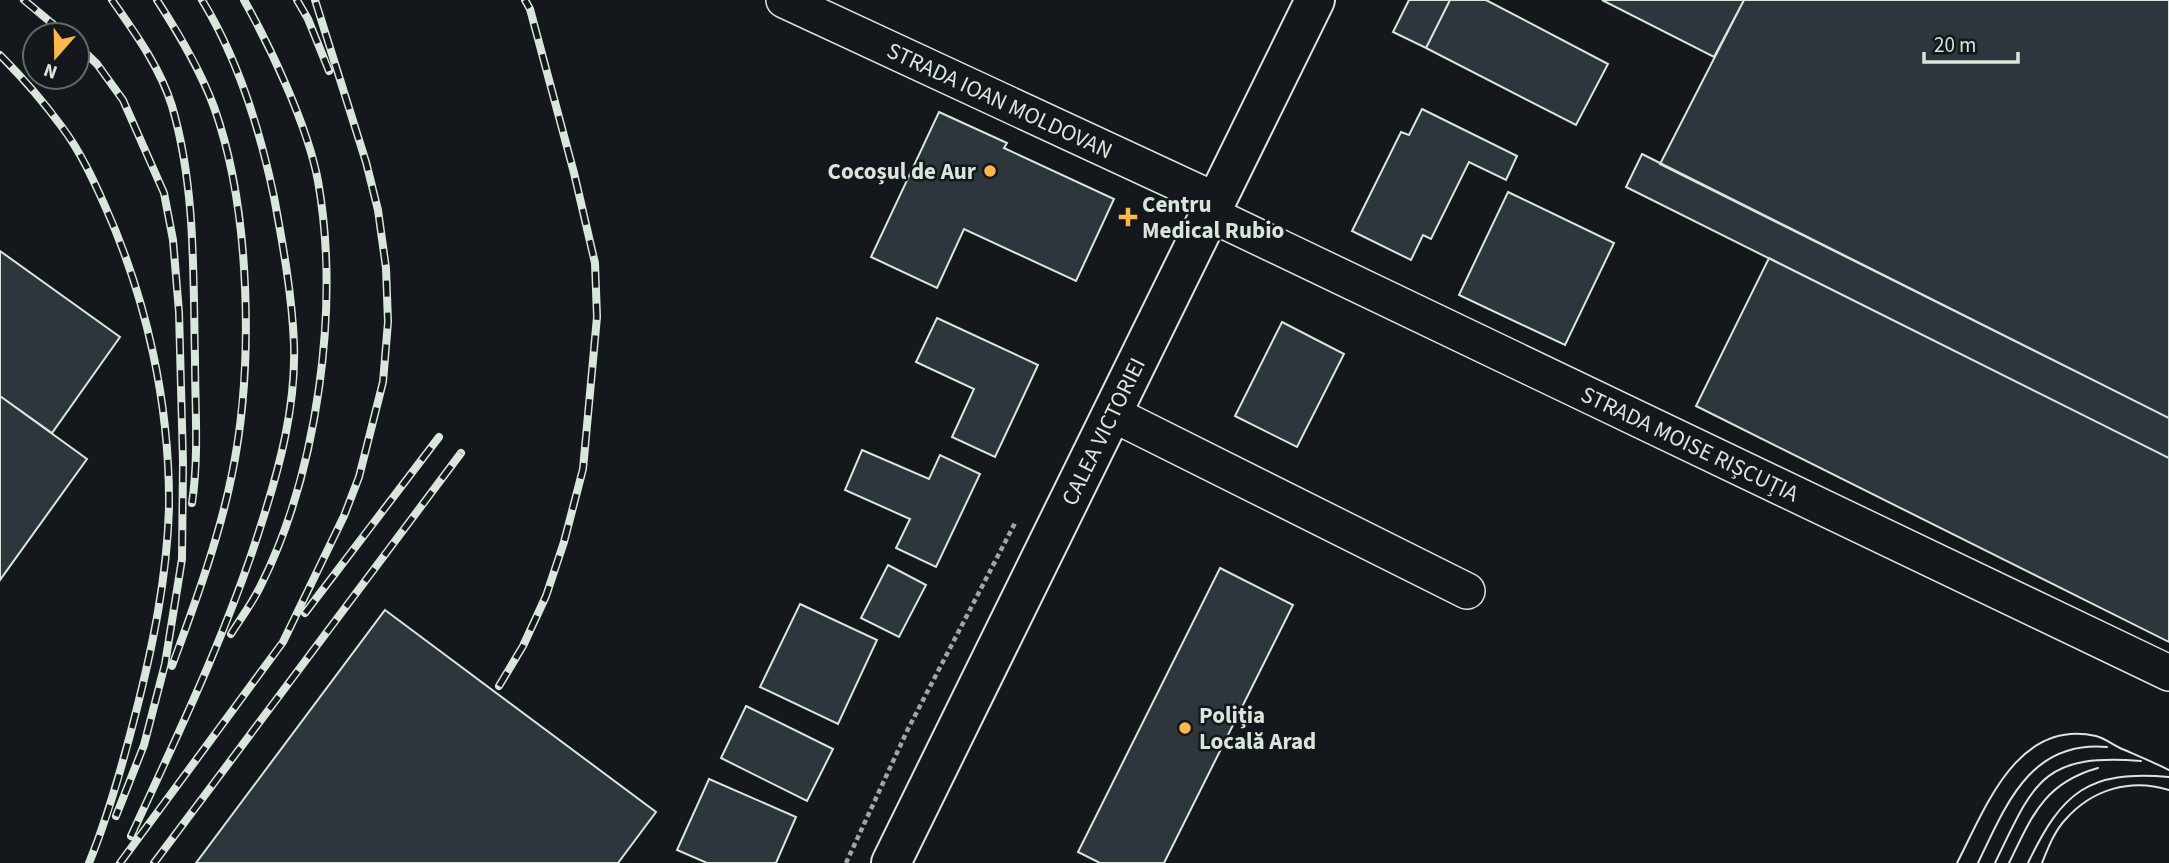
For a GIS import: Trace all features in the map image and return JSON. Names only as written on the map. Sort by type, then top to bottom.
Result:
[{"type":"main road","name":"CALEA VICTORIEI","points":[[891,863],[1315,0]]},
{"type":"street","name":"STRADA IOAN MOLDOVAN","points":[[784,0],[1214,208]]},
{"type":"street","name":"STRADA MOISE RIȘCUȚIA","points":[[1214,208],[2169,673]]},
{"type":"street","points":[[1113,414],[1467,591]]},
{"type":"building","points":[[1409,0],[1450,0],[1426,48],[1393,32]]},
{"type":"building","points":[[1450,0],[1486,0],[1608,64],[1576,125],[1426,48]]},
{"type":"building","points":[[1602,0],[1744,0],[1714,57]]},
{"type":"building","points":[[1744,0],[2169,0],[2169,418],[1660,164]]},
{"type":"building","points":[[1422,109],[1517,156],[1506,180],[1469,162],[1431,239],[1423,235],[1411,260],[1352,231],[1401,132],[1409,135]]},
{"type":"building","points":[[939,112],[1007,143],[1004,148],[1114,199],[1076,281],[964,229],[937,288],[871,257]]},
{"type":"building","points":[[1642,154],[2169,418],[2169,458],[1626,187]]},
{"type":"building","points":[[1508,192],[1614,243],[1565,345],[1459,295]]},
{"type":"building","points":[[0,251],[120,337],[52,433],[0,396]]},
{"type":"building","points":[[1769,258],[2169,458],[2169,642],[1696,406]]},
{"type":"building","points":[[937,318],[1038,365],[995,457],[952,437],[974,389],[916,362]]},
{"type":"building","points":[[1282,322],[1344,354],[1297,447],[1235,416]]},
{"type":"building","points":[[0,396],[87,459],[0,580]]},
{"type":"building","points":[[862,450],[929,479],[940,455],[980,474],[936,567],[896,548],[910,519],[845,490]]},
{"type":"building","points":[[888,565],[926,585],[899,637],[861,618]]},
{"type":"building","name":"Poliția Locală Arad","points":[[1220,568],[1293,605],[1164,863],[1100,863],[1078,852]]},
{"type":"building","points":[[800,604],[877,640],[838,724],[760,687]]},
{"type":"building","points":[[385,610],[656,812],[618,863],[196,863]]},
{"type":"building","points":[[746,706],[833,749],[807,801],[721,758]]},
{"type":"building","points":[[709,779],[796,817],[776,863],[707,863],[677,850]]},
{"type":"tram line","points":[[1957,863],[1992,794],[2007,772],[2025,754],[2045,741],[2068,734],[2096,736],[2169,770]]},
{"type":"tram line","points":[[1978,863],[2011,799],[2040,765],[2058,754],[2080,748],[2107,747]]},
{"type":"tram line","points":[[1995,863],[2020,812],[2032,793],[2046,779],[2062,768],[2082,762],[2141,761]]},
{"type":"tram line","points":[[2009,863],[2033,816],[2052,792],[2080,774],[2098,768]]},
{"type":"tram line","points":[[2028,863],[2053,819],[2066,803],[2081,791],[2098,782],[2118,778],[2169,777]]},
{"type":"tram line","points":[[2042,863],[2061,825],[2087,801],[2113,789],[2127,786],[2141,785],[2169,790]]},
{"type":"railway","points":[[24,0],[49,21]]},
{"type":"railway","points":[[112,0],[161,78],[172,106],[185,168],[192,232],[194,296],[196,450],[192,503]]},
{"type":"railway","points":[[157,0],[189,52],[214,107],[236,193],[245,289],[244,386],[232,474],[213,547],[172,666]]},
{"type":"railway","points":[[131,836],[201,683],[248,565],[280,458],[294,367],[291,307],[284,252],[268,172],[255,121],[237,71],[202,0]]},
{"type":"railway","points":[[231,634],[261,585],[281,540],[297,491],[310,440],[325,334],[324,230],[313,160],[287,88],[244,0]]},
{"type":"railway","points":[[297,0],[308,19],[329,71]]},
{"type":"railway","points":[[120,863],[283,642],[344,516],[359,477],[383,382],[388,322],[386,268],[378,210],[366,162],[315,0]]},
{"type":"railway","points":[[499,686],[523,646],[546,596],[564,542],[583,469],[597,317],[595,263],[574,173],[530,9],[525,0]]},
{"type":"railway","points":[[0,55],[69,136],[105,206],[133,278],[144,316],[165,431],[169,508],[158,611],[126,750],[89,863]]},
{"type":"railway","points":[[91,58],[123,100],[164,193],[173,240],[179,312],[183,462],[182,559],[165,664],[144,745],[116,816]]},
{"type":"railway","points":[[305,613],[439,437]]},
{"type":"railway","points":[[154,863],[461,453]]},
{"type":"place","name":"Cocoșul de Aur","points":[[990,171]]},
{"type":"place","name":"Centru Medical Rubio","points":[[1128,217]]},
{"type":"place","name":"Poliția Locală Arad","points":[[1185,728]]}]
